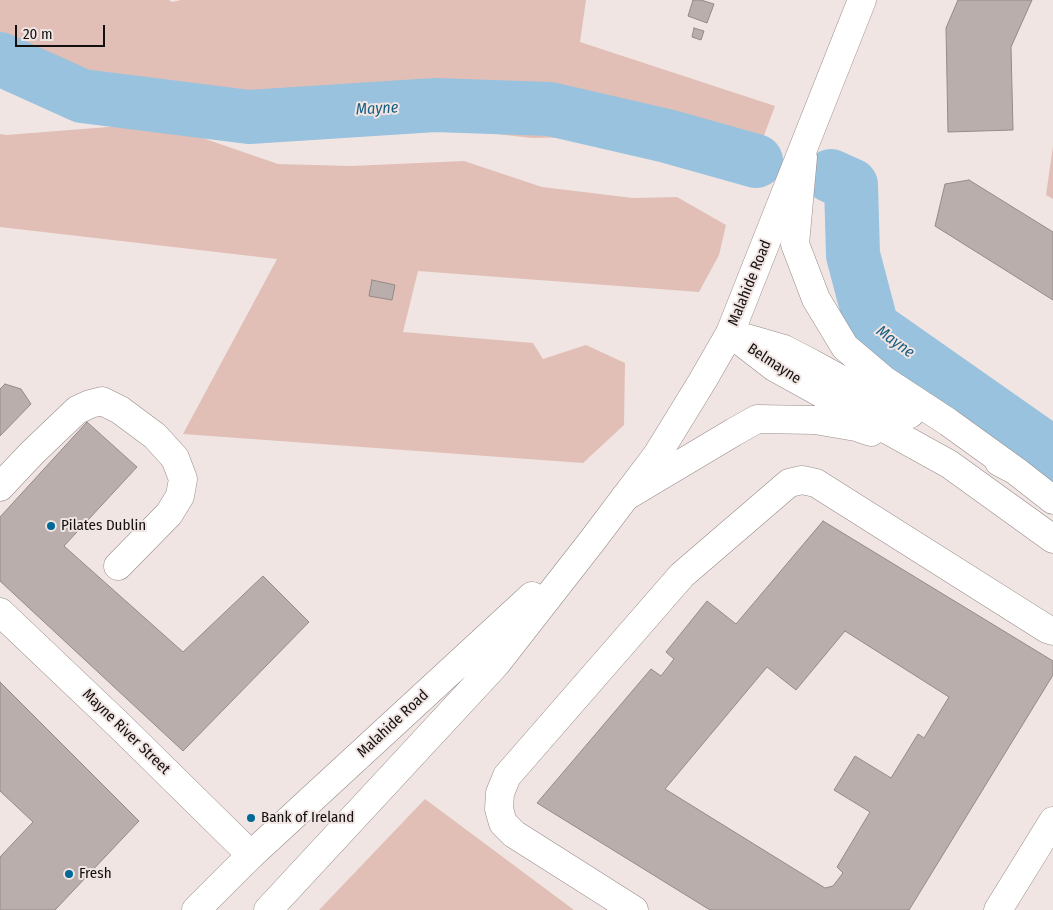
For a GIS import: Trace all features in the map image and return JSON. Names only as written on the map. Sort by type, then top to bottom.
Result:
[{"type":"street","name":"Malahide Road","points":[[268,910],[496,664],[657,455],[730,333],[862,0]]},
{"type":"street","points":[[804,145],[795,244],[816,299],[845,347],[884,380],[948,422],[1016,471]]},
{"type":"street","name":"Belmayne","points":[[730,333],[774,367],[949,464],[1053,539]]},
{"type":"street","name":"Belmayne","points":[[730,333],[784,349],[871,396],[943,430],[1016,471],[1053,500]]},
{"type":"street","points":[[0,487],[77,410],[102,401],[120,410],[155,436],[175,458],[183,479],[180,496],[170,514],[118,566]]},
{"type":"street","points":[[625,497],[757,419],[815,420],[856,427],[949,464]]},
{"type":"street","points":[[634,910],[514,834],[503,823],[499,809],[500,792],[507,776],[682,575],[788,483],[802,480],[816,483],[1046,629],[1053,631]]},
{"type":"street","name":"Malahide Road","points":[[196,910],[251,855],[592,541]]},
{"type":"street","name":"Mayne River Street","points":[[0,612],[127,732],[251,855]]},
{"type":"street","points":[[998,910],[1053,821]]},
{"type":"shaded area","points":[[0,0],[169,0],[172,2],[181,0],[586,0],[580,42],[775,106],[750,173],[740,174],[595,137],[532,138],[478,132],[347,129],[226,94],[203,111],[77,105],[0,79]]},
{"type":"shaded area","points":[[159,123],[278,164],[351,166],[464,161],[542,187],[633,198],[677,197],[726,225],[719,255],[699,292],[418,271],[403,332],[533,343],[543,359],[586,345],[625,363],[624,425],[583,463],[183,434],[277,259],[0,227],[0,134]]},
{"type":"shaded area","points":[[1053,146],[1053,199],[1046,195]]},
{"type":"shaded area","points":[[425,799],[574,910],[319,910]]},
{"type":"building","points":[[693,0],[714,4],[707,23],[688,16]]},
{"type":"building","points":[[958,0],[1032,0],[1011,47],[1013,130],[948,132],[946,28]]},
{"type":"building","points":[[694,28],[704,31],[701,40],[692,37]]},
{"type":"building","points":[[969,180],[1053,232],[1053,300],[935,226],[945,184]]},
{"type":"building","points":[[372,280],[395,285],[392,300],[369,296]]},
{"type":"building","points":[[5,384],[21,389],[31,404],[0,436],[0,389]]},
{"type":"building","points":[[87,422],[137,467],[64,546],[183,652],[263,576],[309,622],[183,751],[0,581],[0,517]]},
{"type":"building","points":[[823,521],[1053,661],[1053,675],[909,910],[710,910],[537,803],[651,669],[661,676],[674,659],[666,652],[707,601],[736,624]],"holes":[[[845,631],[949,697],[924,738],[918,734],[891,778],[855,756],[834,790],[870,812],[837,867],[843,873],[833,886],[825,888],[665,789],[767,667],[796,690]]]},
{"type":"building","points":[[0,682],[139,821],[55,910],[0,910],[0,857],[33,822],[0,791]]},
{"type":"waterway","name":"Mayne","points":[[0,59],[82,96],[249,117],[435,105],[550,109],[667,136],[756,161]]},
{"type":"waterway","name":"Mayne","points":[[831,176],[851,185],[853,255],[872,327],[1053,454]]},
{"type":"place","name":"Pilates Dublin","points":[[51,526]]},
{"type":"place","name":"Bank of Ireland","points":[[251,818]]},
{"type":"place","name":"Fresh","points":[[69,874]]}]
